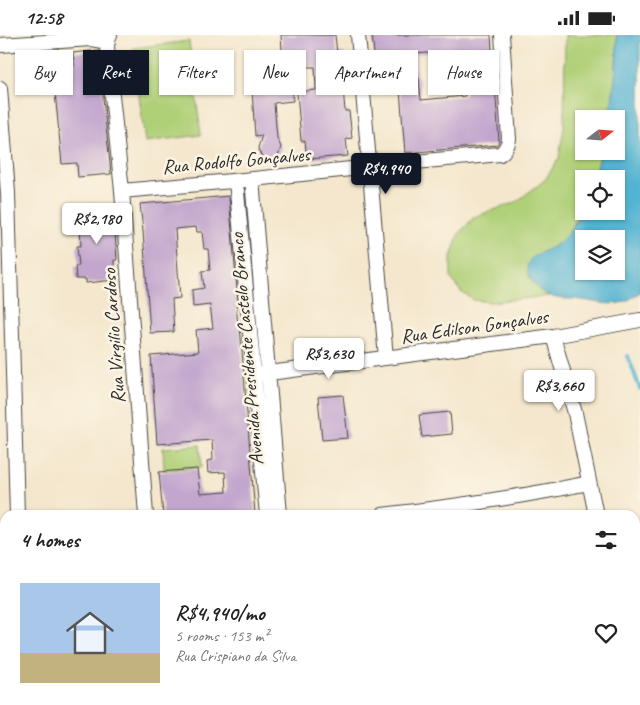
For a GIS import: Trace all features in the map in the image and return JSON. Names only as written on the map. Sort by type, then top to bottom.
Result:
[{"type":"street","points":[[358,35],[386,358]]},
{"type":"street","name":"Rua Rodolfo Gonçalves","points":[[122,191],[236,181],[394,163],[495,155],[504,152],[509,139],[502,35]]},
{"type":"street","points":[[0,45],[109,39]]},
{"type":"street","name":"Rua Virgilio Cardoso","points":[[109,39],[146,510]]},
{"type":"street","points":[[0,88],[16,510]]},
{"type":"street","name":"Avenida Presidente Castelo Branco","points":[[252,179],[267,510]]},
{"type":"street","name":"Avenida Presidente Castelo Branco","points":[[236,181],[279,510]]},
{"type":"street","name":"Rua Edilson Gonçalves","points":[[261,375],[553,336],[640,320]]},
{"type":"street","points":[[553,336],[566,378],[595,510]]},
{"type":"street","points":[[426,510],[540,493],[589,483]]},
{"type":"green space","points":[[565,35],[617,35],[615,77],[610,110],[575,110],[575,160],[599,160],[596,170],[575,170],[576,220],[563,240],[539,253],[539,290],[549,296],[491,302],[474,300],[461,292],[451,278],[451,257],[458,235],[474,217],[516,202],[545,180],[559,158],[564,127]]},
{"type":"green space","points":[[189,41],[190,50],[159,50],[159,95],[196,95],[201,135],[145,142],[139,95],[149,95],[149,50],[133,50],[133,48]]},
{"type":"green space","points":[[200,445],[202,467],[164,470],[163,448]]},
{"type":"water","points":[[617,35],[640,35],[640,292],[624,302],[611,304],[561,299],[543,293],[534,285],[527,269],[531,259],[558,244],[568,234],[576,220],[625,220],[625,170],[596,170],[599,160],[625,160],[625,110],[610,110],[616,67]]},
{"type":"building","points":[[281,35],[335,35],[337,50],[316,50],[316,90],[315,67],[306,66],[306,50],[282,50]]},
{"type":"building","points":[[372,35],[491,35],[492,50],[428,50],[428,53],[418,54],[418,50],[374,50]]},
{"type":"building","points":[[83,52],[83,95],[103,95],[111,174],[78,177],[77,163],[62,164],[55,95],[73,95],[73,53]]},
{"type":"building","points":[[418,77],[421,100],[465,95],[496,95],[499,141],[497,145],[405,153],[400,95],[418,95]]},
{"type":"building","points":[[316,90],[316,95],[344,95],[345,111],[349,111],[352,138],[346,139],[348,156],[307,159],[305,141],[301,141],[297,95],[306,95],[306,91]]},
{"type":"building","points":[[252,95],[293,95],[293,101],[274,103],[277,138],[281,147],[278,157],[270,160],[261,156],[258,148],[262,135],[255,136]]},
{"type":"building","points":[[229,196],[238,302],[236,303],[238,326],[240,326],[255,510],[163,510],[159,472],[197,469],[200,494],[226,492],[225,472],[208,473],[207,461],[213,460],[212,440],[157,444],[151,356],[198,352],[196,330],[213,328],[210,305],[193,307],[192,290],[204,288],[202,271],[210,270],[208,249],[204,249],[202,232],[197,232],[196,227],[175,229],[180,298],[172,299],[174,332],[150,333],[140,204]]},
{"type":"building","points":[[113,205],[117,260],[114,260],[115,280],[86,283],[86,279],[76,279],[75,266],[79,266],[77,246],[81,246],[80,227],[83,227],[81,208]]},
{"type":"building","points":[[343,395],[348,438],[322,440],[318,397]]},
{"type":"building","points":[[450,412],[452,434],[422,437],[419,415]]},
{"type":"waterway","points":[[628,356],[640,389]]}]
